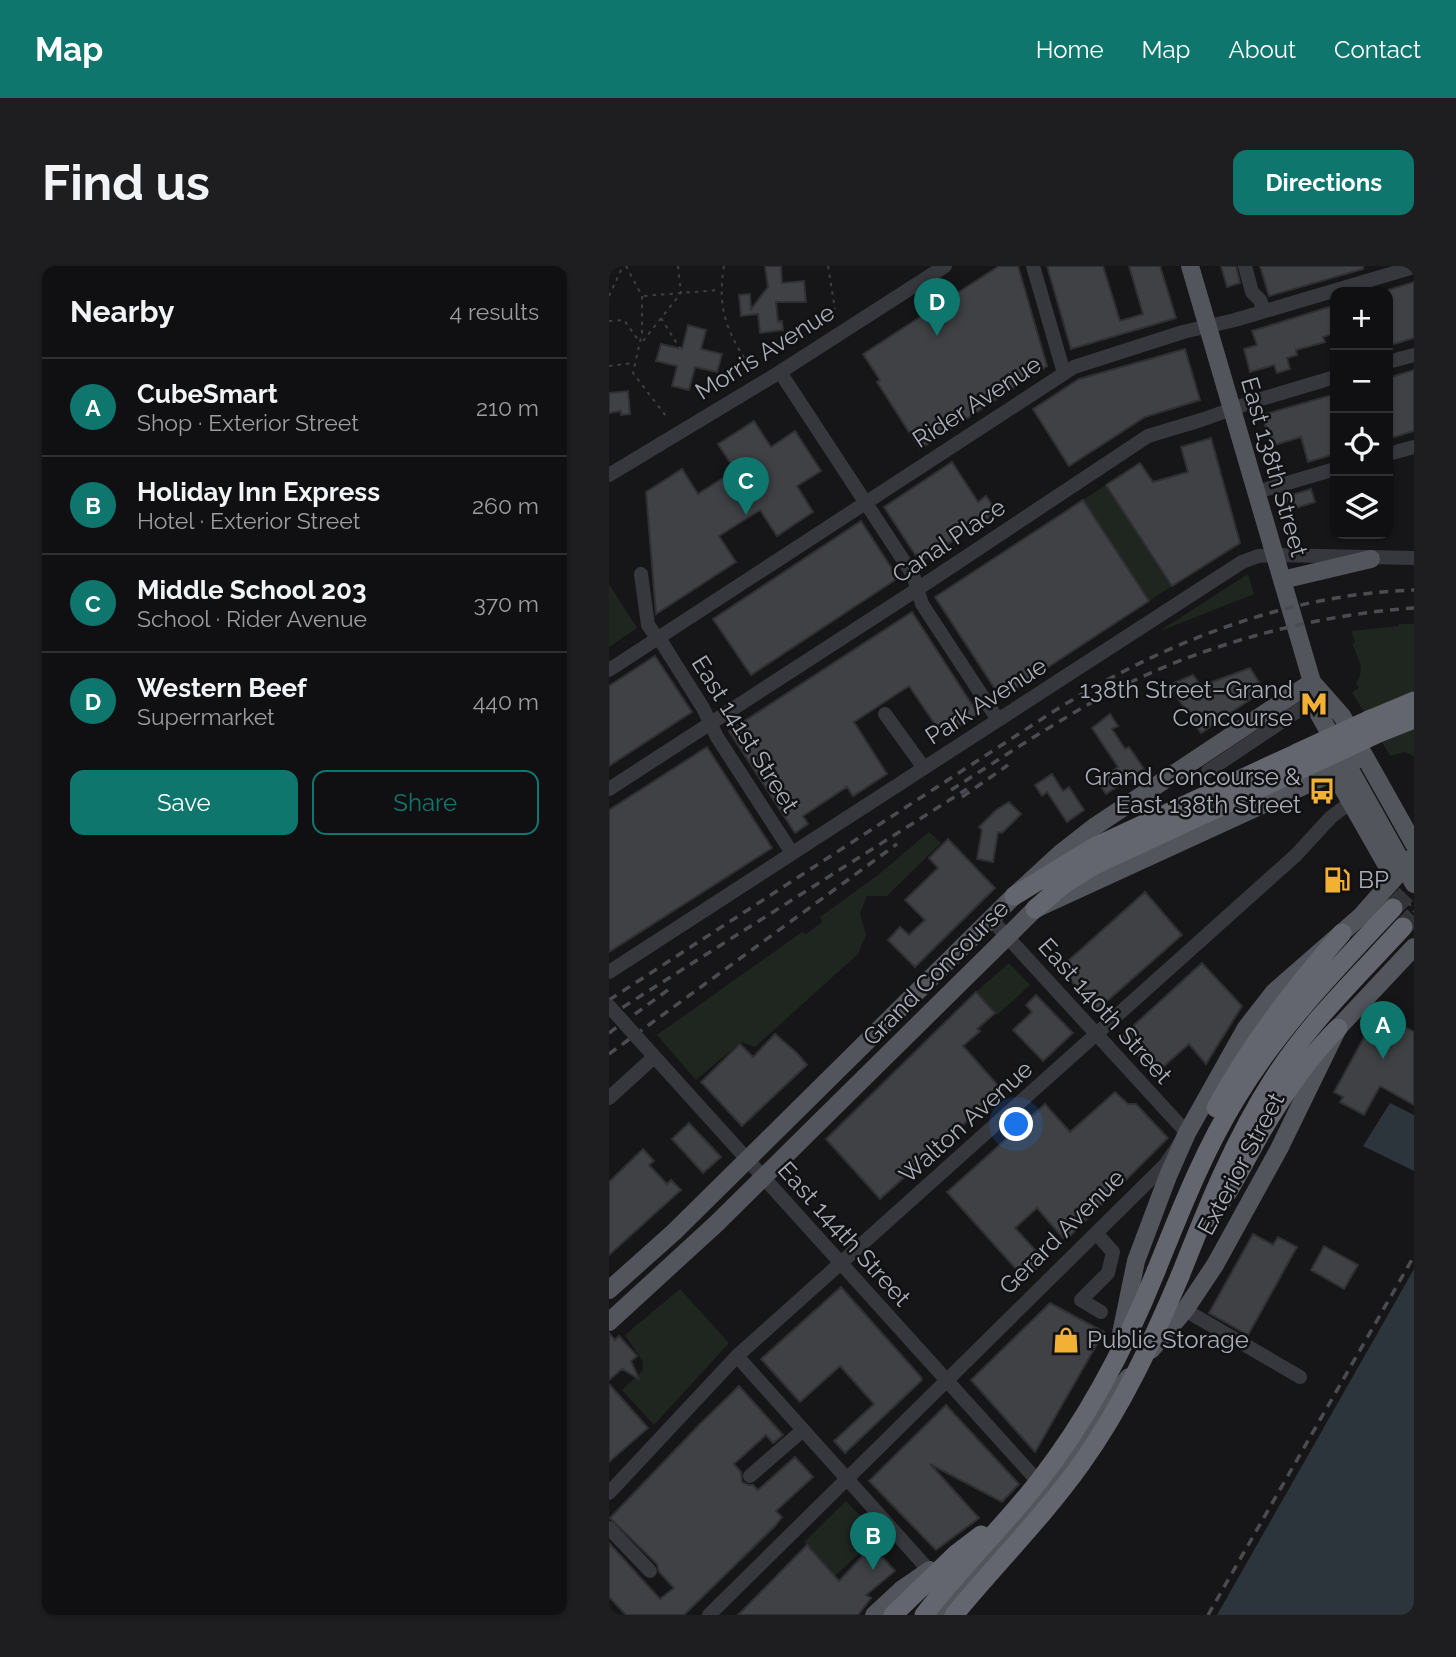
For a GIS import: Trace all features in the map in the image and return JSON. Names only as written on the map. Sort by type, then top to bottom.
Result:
[{"type":"highway","points":[[1014,896],[1087,851],[1375,726],[1414,701]]},
{"type":"highway","points":[[1375,726],[1414,719]]},
{"type":"highway","points":[[1035,909],[1064,884],[1095,865],[1300,760]]},
{"type":"highway","points":[[924,1615],[1052,1464],[1101,1390],[1130,1334],[1197,1171],[1237,1096],[1302,1006],[1393,908]]},
{"type":"highway","points":[[954,1606],[1054,1500],[1099,1438],[1149,1348],[1224,1167],[1275,1076],[1319,1018],[1403,928]]},
{"type":"highway","points":[[1197,1171],[1215,1109],[1243,1059],[1285,1000],[1342,933]]},
{"type":"highway","points":[[1199,1229],[1225,1198],[1257,1139],[1297,1075],[1338,1028]]},
{"type":"highway","points":[[893,1615],[956,1554],[1013,1512]]},
{"type":"main road","name":"East 138th Street","points":[[1189,266],[1257,492],[1314,696],[1340,769],[1414,884]]},
{"type":"main road","points":[[1282,580],[1371,559]]},
{"type":"main road","name":"East 138th Street","points":[[1314,696],[1342,716],[1414,844]]},
{"type":"main road","name":"Grand Concourse","points":[[609,1290],[674,1232],[1014,896],[1062,852],[1094,827],[1314,696]]},
{"type":"main road","name":"Grand Concourse","points":[[609,1322],[763,1178],[1035,909],[1364,756]]},
{"type":"main road","name":"Gerard Avenue","points":[[1187,1133],[1236,1044],[1259,1010],[1294,973],[1342,933],[1404,867]]},
{"type":"main road","name":"Exterior Street","points":[[874,1615],[901,1590],[1044,1488],[1059,1474],[1107,1401],[1185,1310],[1215,1265],[1279,1149],[1338,1028],[1414,947]]},
{"type":"main road","name":"Exterior Street","points":[[1107,1401],[1136,1261],[1187,1133]]},
{"type":"main road","points":[[1116,1357],[1121,1366],[1137,1367]]},
{"type":"main road","name":"Exterior Street","points":[[935,1615],[954,1606],[1044,1488]]},
{"type":"street","name":"Morris Avenue","points":[[609,475],[780,372],[945,266]]},
{"type":"street","points":[[1033,266],[1064,373]]},
{"type":"street","points":[[1245,266],[1252,292],[1260,300],[1264,311]]},
{"type":"street","points":[[1360,266],[1365,282]]},
{"type":"street","name":"Rider Avenue","points":[[609,670],[1064,373],[1092,359],[1414,267]]},
{"type":"street","points":[[1393,361],[1414,355]]},
{"type":"street","points":[[780,372],[913,575],[922,604],[998,720]]},
{"type":"street","name":"Canal Place","points":[[609,789],[1148,436],[1330,378]]},
{"type":"street","points":[[1393,453],[1414,447]]},
{"type":"street","points":[[1257,492],[1330,470]]},
{"type":"street","name":"Park Avenue","points":[[609,972],[1242,562],[1258,556],[1275,555],[1414,558]]},
{"type":"street","name":"East 141st Street","points":[[641,574],[648,625],[792,853]]},
{"type":"street","points":[[1207,771],[1314,696]]},
{"type":"street","points":[[885,714],[924,768]]},
{"type":"street","name":"Walton Avenue","points":[[609,1493],[737,1356],[1296,855],[1331,817],[1357,798]]},
{"type":"street","name":"East 140th Street","points":[[991,919],[1187,1133]]},
{"type":"street","name":"East 144th Street","points":[[609,1006],[1044,1488]]},
{"type":"street","points":[[609,1098],[653,1055]]},
{"type":"street","name":"Gerard Avenue","points":[[709,1615],[1165,1165],[1187,1133]]},
{"type":"street","points":[[1096,1233],[1114,1252],[1108,1273],[1081,1300],[1101,1311]]},
{"type":"street","points":[[1185,1310],[1300,1377]]},
{"type":"street","points":[[737,1356],[930,1571],[954,1606]]},
{"type":"street","points":[[750,1476],[803,1430]]},
{"type":"street","points":[[609,1528],[650,1571]]},
{"type":"path","points":[[610,293],[624,266]]},
{"type":"path","points":[[624,266],[642,296],[641,343],[633,373],[666,416]]},
{"type":"path","points":[[641,343],[681,293],[678,266]]},
{"type":"path","points":[[724,266],[720,290],[729,335],[748,364]]},
{"type":"path","points":[[828,266],[835,309]]},
{"type":"path","points":[[642,296],[720,290]]},
{"type":"path","points":[[661,318],[681,350]]},
{"type":"path","points":[[609,321],[624,320],[641,343]]},
{"type":"path","points":[[609,366],[634,363]]},
{"type":"shaded area","points":[[1106,485],[1172,586],[1149,601],[1083,500]]},
{"type":"shaded area","points":[[1248,574],[1254,594],[1163,630],[1164,628]]},
{"type":"shaded area","points":[[609,584],[637,628],[609,647]]},
{"type":"shaded area","points":[[1414,624],[1414,696],[1365,714],[1352,692],[1359,688],[1356,683],[1361,668],[1352,644],[1355,642],[1351,631]]},
{"type":"shaded area","points":[[1414,727],[1414,756],[1404,752],[1390,756],[1381,740]]},
{"type":"shaded area","points":[[929,832],[941,843],[887,896],[867,896],[860,913],[866,935],[858,954],[755,1047],[741,1042],[696,1080],[657,1035],[802,932],[806,934],[822,922],[820,917],[878,875]]},
{"type":"shaded area","points":[[1009,963],[1030,985],[997,1015],[976,992]]},
{"type":"shaded area","points":[[1390,1103],[1414,1115],[1414,1171],[1363,1146]]},
{"type":"shaded area","points":[[1414,1269],[1414,1615],[1217,1615]]},
{"type":"shaded area","points":[[680,1289],[729,1343],[654,1425],[622,1390],[643,1370],[643,1362],[625,1335]]},
{"type":"shaded area","points":[[846,1501],[879,1535],[835,1576],[804,1542]]},
{"type":"building","points":[[765,266],[781,266],[782,283],[804,281],[806,302],[776,302],[778,322],[782,321],[783,330],[760,333],[758,314],[741,316],[739,295],[750,294],[751,309],[768,287]]},
{"type":"building","points":[[999,266],[1018,266],[1047,366],[920,449],[877,382],[880,380],[863,354]]},
{"type":"building","points":[[1047,266],[1103,266],[1120,321],[1143,314],[1129,266],[1160,266],[1176,318],[1071,349]]},
{"type":"building","points":[[1221,266],[1236,266],[1240,283],[1227,287]]},
{"type":"building","points":[[1260,266],[1363,266],[1363,269],[1269,296]]},
{"type":"building","points":[[1414,282],[1414,338],[1393,344],[1393,288]]},
{"type":"building","points":[[1330,307],[1330,335],[1323,337],[1325,342],[1296,350],[1297,355],[1287,358],[1290,369],[1277,373],[1274,365],[1250,372],[1244,349],[1257,345],[1252,331]]},
{"type":"building","points":[[688,325],[706,330],[701,349],[722,354],[717,372],[695,367],[689,390],[672,386],[677,366],[656,361],[661,344],[682,349]]},
{"type":"building","points":[[1185,349],[1200,400],[1145,417],[1069,466],[1033,409],[1079,379]]},
{"type":"building","points":[[1414,370],[1414,431],[1393,437],[1393,413],[1393,376]]},
{"type":"building","points":[[628,391],[630,414],[621,415],[621,411],[609,413],[609,393]]},
{"type":"building","points":[[1330,395],[1330,455],[1308,462],[1301,437],[1271,446],[1262,415]]},
{"type":"building","points":[[754,421],[771,447],[795,431],[821,471],[797,486],[813,512],[777,536],[760,510],[719,536],[736,562],[656,614],[646,492],[682,469],[698,494],[735,470],[718,444]]},
{"type":"building","points":[[1211,438],[1240,543],[1172,586],[1106,485],[1140,463],[1153,482],[1188,472],[1181,447]]},
{"type":"building","points":[[952,462],[978,502],[986,496],[997,512],[920,562],[884,507]]},
{"type":"building","points":[[1311,489],[1315,502],[1289,510],[1285,497]]},
{"type":"building","points":[[1083,500],[1149,601],[1001,698],[935,597]]},
{"type":"building","points":[[861,521],[898,578],[751,675],[713,619]]},
{"type":"building","points":[[912,612],[978,714],[943,736],[909,686],[854,722],[887,774],[853,796],[847,787],[803,816],[808,824],[795,833],[729,731]]},
{"type":"building","points":[[655,656],[692,712],[609,766],[609,686]]},
{"type":"building","points":[[1250,668],[1264,690],[1201,733],[1169,685],[1193,675],[1201,686]]},
{"type":"building","points":[[1110,714],[1118,726],[1112,729],[1125,749],[1129,747],[1144,769],[1106,794],[1097,781],[1118,767],[1092,728]]},
{"type":"building","points":[[707,747],[772,848],[609,952],[609,810]]},
{"type":"building","points":[[1052,774],[1063,791],[1069,787],[1084,810],[1067,822],[1047,792],[1042,796],[1035,785]]},
{"type":"building","points":[[1009,802],[1021,814],[1002,833],[998,832],[993,862],[977,859],[982,830],[979,827],[996,810]]},
{"type":"building","points":[[948,839],[995,888],[915,967],[888,940],[900,927],[909,935],[925,920],[905,900],[938,868],[929,858]]},
{"type":"building","points":[[1145,892],[1182,935],[1097,1010],[1060,968]]},
{"type":"building","points":[[1202,963],[1242,1006],[1206,1064],[1189,1044],[1155,1074],[1121,1037]]},
{"type":"building","points":[[976,992],[995,1013],[963,1046],[1002,1090],[880,1199],[826,1139]]},
{"type":"building","points":[[1036,995],[1073,1033],[1043,1061],[1013,1030],[1032,1012],[1026,1005]]},
{"type":"building","points":[[1378,1012],[1414,1032],[1414,1105],[1380,1086],[1364,1115],[1340,1102],[1343,1097],[1334,1092]]},
{"type":"building","points":[[775,1034],[807,1065],[742,1126],[701,1082],[740,1044],[753,1057]]},
{"type":"building","points":[[1115,1092],[1128,1104],[1136,1104],[1168,1138],[1067,1239],[1063,1238],[1037,1208],[1015,1228],[1045,1261],[1025,1279],[947,1192],[1045,1104],[1070,1132]]},
{"type":"building","points":[[689,1123],[721,1157],[703,1173],[672,1139]]},
{"type":"building","points":[[643,1149],[654,1161],[649,1165],[667,1184],[671,1180],[681,1190],[609,1255],[609,1182]]},
{"type":"building","points":[[1253,1234],[1273,1245],[1278,1237],[1297,1247],[1248,1335],[1209,1313]]},
{"type":"building","points":[[1324,1246],[1358,1265],[1344,1289],[1311,1270]]},
{"type":"building","points":[[841,1287],[922,1380],[845,1453],[834,1441],[874,1404],[840,1366],[800,1402],[761,1359]]},
{"type":"building","points":[[1050,1303],[1104,1332],[1035,1452],[971,1380]]},
{"type":"building","points":[[609,1333],[615,1340],[619,1336],[637,1356],[631,1361],[639,1379],[622,1369],[609,1380]]},
{"type":"building","points":[[609,1384],[648,1428],[609,1462]]},
{"type":"building","points":[[739,1386],[783,1435],[773,1443],[766,1435],[734,1464],[741,1472],[742,1482],[753,1485],[758,1490],[795,1457],[813,1477],[776,1511],[782,1517],[775,1526],[684,1615],[626,1615],[609,1597],[609,1543],[660,1599],[674,1588],[659,1572],[657,1564],[610,1518]]},
{"type":"building","points":[[946,1405],[1019,1484],[1002,1502],[930,1464],[979,1518],[936,1550],[869,1481]]},
{"type":"building","points":[[807,1545],[839,1581],[872,1546],[895,1571],[866,1595],[871,1598],[858,1615],[738,1615]]},
{"type":"tunnel","points":[[1393,908],[1414,886]]},
{"type":"tunnel","points":[[1403,927],[1414,916]]},
{"type":"railway","points":[[609,1000],[1051,713],[1135,666],[1179,645],[1271,613],[1318,601],[1414,590]]},
{"type":"railway","points":[[951,790],[1089,704],[1181,660],[1297,625],[1336,617],[1414,608]]},
{"type":"railway","points":[[962,797],[1008,765]]},
{"type":"railway","points":[[609,1016],[967,789]]},
{"type":"railway","points":[[609,1054],[897,844]]},
{"type":"railway","points":[[609,1033],[672,987]]},
{"type":"railway","points":[[1208,1615],[1414,1256]]},
{"type":"place","name":"Western Beef","points":[[937,336]]},
{"type":"place","name":"Middle School 203","points":[[746,515]]},
{"type":"place","name":"138th Street–Grand Concourse","points":[[1314,704]]},
{"type":"place","name":"Grand Concourse & East 138th Street","points":[[1322,791]]},
{"type":"place","name":"BP","points":[[1337,880]]},
{"type":"place","name":"CubeSmart","points":[[1383,1059]]},
{"type":"place","name":"Public Storage","points":[[1066,1340]]},
{"type":"place","name":"Holiday Inn Express","points":[[873,1570]]}]
